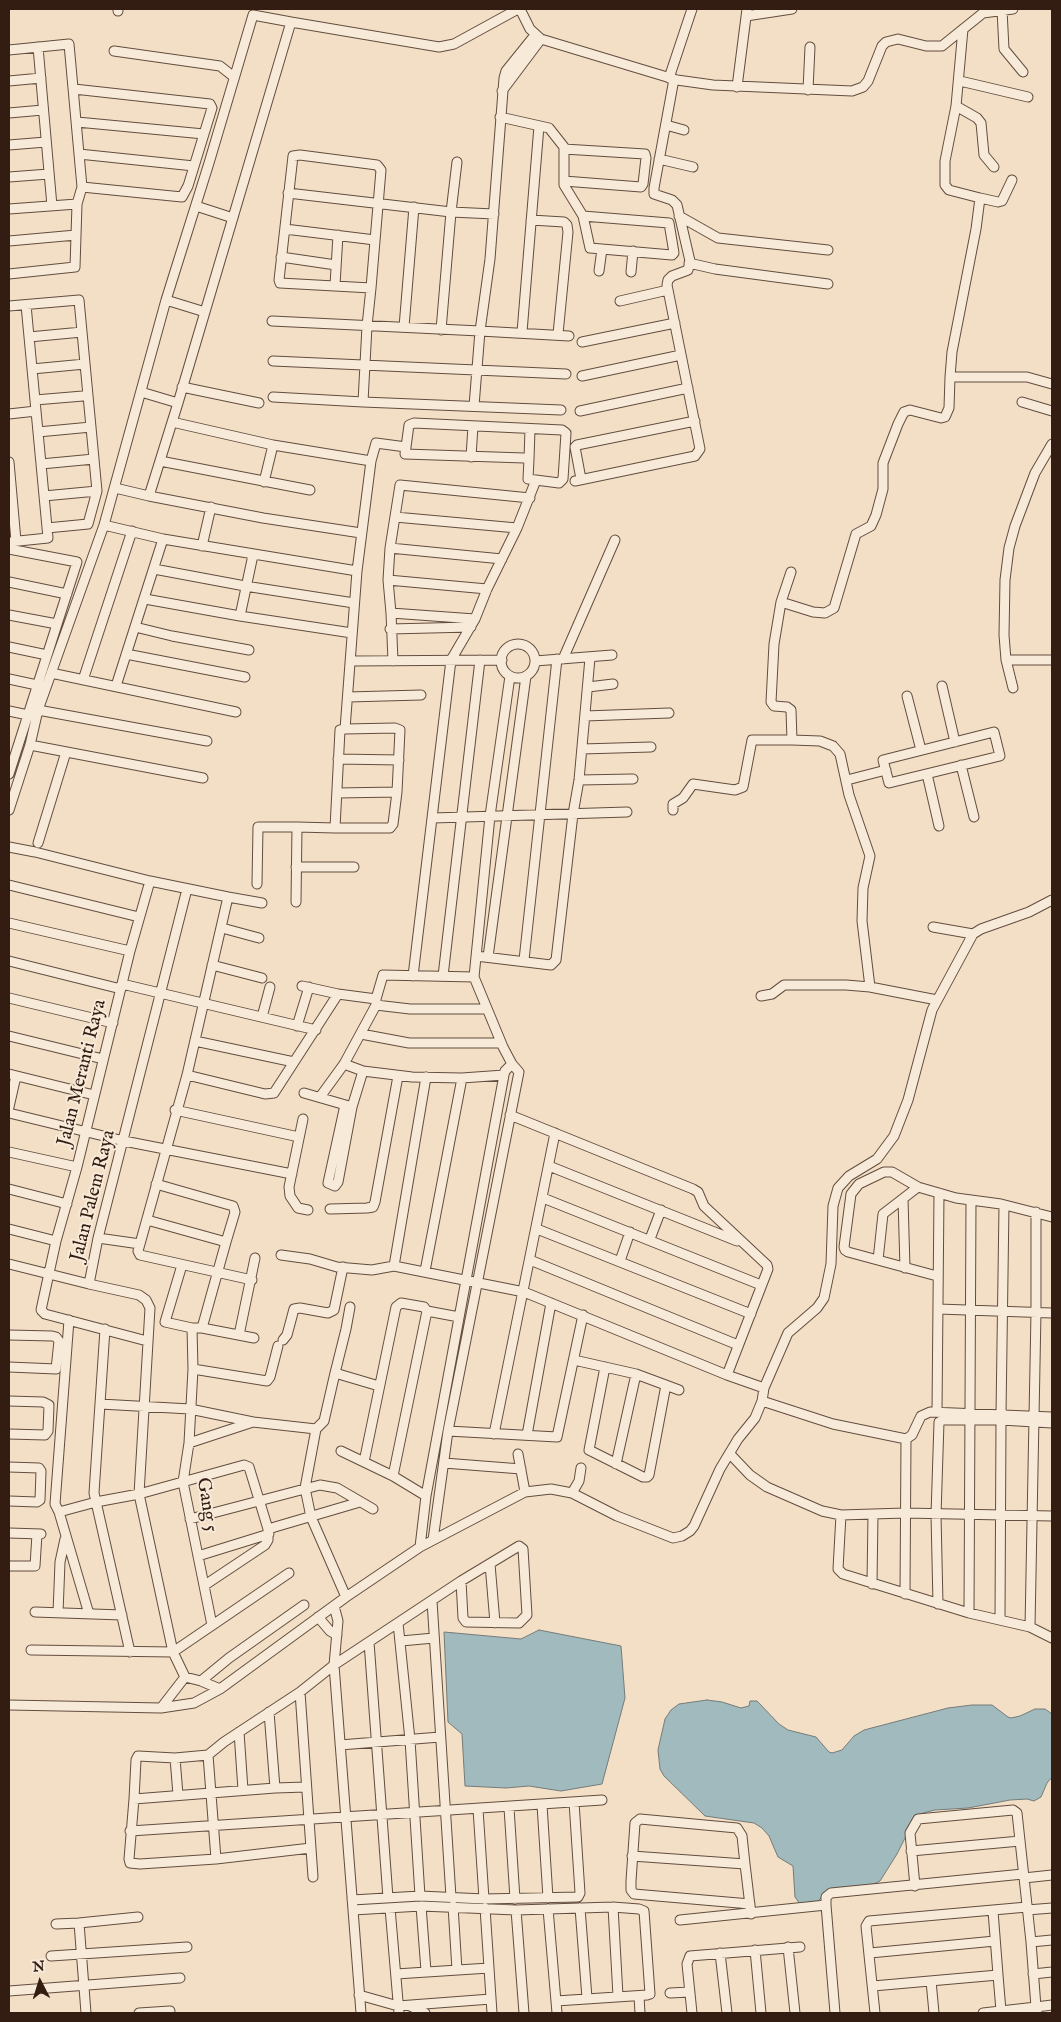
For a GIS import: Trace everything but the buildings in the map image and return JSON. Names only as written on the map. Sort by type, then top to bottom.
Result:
[{"type":"street","points":[[9,810],[30,745],[38,710],[104,525],[166,300],[253,15],[439,47],[454,44],[519,9],[538,37],[672,78],[737,87],[852,91],[859,89],[868,81],[882,46],[886,42],[898,39],[926,46],[942,46],[951,41],[983,13],[1013,9]]},
{"type":"street","points":[[692,9],[672,78],[654,194],[672,200],[677,205],[689,263],[688,270],[668,280],[668,290],[695,421],[700,449],[695,456],[578,480],[575,447],[577,445],[695,421]]},
{"type":"street","points":[[737,87],[746,12],[792,9]]},
{"type":"street","points":[[1002,10],[1004,49],[1022,72]]},
{"type":"street","points":[[149,496],[291,22]]},
{"type":"street","points":[[963,29],[960,81],[945,161],[945,185],[949,190],[998,202],[1002,201],[1012,180]]},
{"type":"street","points":[[474,406],[480,331],[494,214],[502,91],[506,71],[538,37]]},
{"type":"street","points":[[9,50],[69,44],[82,187],[77,204],[75,267],[9,274]]},
{"type":"street","points":[[38,47],[52,206]]},
{"type":"street","points":[[808,90],[810,47]]},
{"type":"street","points":[[114,51],[220,66],[234,77]]},
{"type":"street","points":[[9,80],[41,78]]},
{"type":"street","points":[[960,81],[1028,97]]},
{"type":"street","points":[[74,89],[210,104],[212,108],[188,186],[182,197],[82,187]]},
{"type":"street","points":[[956,106],[971,114],[980,122],[984,155],[994,167]]},
{"type":"street","points":[[9,113],[44,110]]},
{"type":"street","points":[[500,117],[552,131],[564,148],[564,185],[583,216],[589,247],[673,254],[675,252],[671,225],[666,222],[583,216]]},
{"type":"street","points":[[77,122],[204,134]]},
{"type":"street","points":[[666,125],[684,130]]},
{"type":"street","points":[[522,332],[539,126]]},
{"type":"street","points":[[9,145],[46,142]]},
{"type":"street","points":[[564,148],[643,154],[646,158],[641,187],[564,181]]},
{"type":"street","points":[[79,154],[194,166]]},
{"type":"street","points":[[363,402],[366,326],[371,288],[381,172],[378,166],[300,155],[293,156],[291,159],[280,283],[371,288]]},
{"type":"street","points":[[659,159],[693,167]]},
{"type":"street","points":[[441,330],[457,162]]},
{"type":"street","points":[[9,177],[49,174]]},
{"type":"street","points":[[288,193],[451,212],[494,214]]},
{"type":"street","points":[[781,602],[813,612],[825,613],[834,608],[856,534],[871,526],[876,515],[883,489],[883,463],[903,413],[910,410],[941,418],[945,417],[949,408],[952,352],[976,230],[980,198]]},
{"type":"street","points":[[9,209],[77,204]]},
{"type":"street","points":[[196,206],[233,218]]},
{"type":"street","points":[[404,327],[414,207]]},
{"type":"street","points":[[679,216],[718,238],[828,250]]},
{"type":"street","points":[[531,220],[564,222],[567,225],[568,232],[558,334]]},
{"type":"street","points":[[285,229],[375,240]]},
{"type":"street","points":[[9,241],[76,235]]},
{"type":"street","points":[[335,285],[338,236]]},
{"type":"street","points":[[599,271],[602,249]]},
{"type":"street","points":[[631,272],[633,251]]},
{"type":"street","points":[[281,257],[336,265]]},
{"type":"street","points":[[689,263],[715,269],[828,284]]},
{"type":"street","points":[[620,301],[668,290]]},
{"type":"street","points":[[9,306],[80,300],[98,492],[88,524],[47,528]]},
{"type":"street","points":[[166,300],[205,312]]},
{"type":"street","points":[[9,462],[12,542],[48,538],[26,305]]},
{"type":"street","points":[[272,321],[441,330],[522,332],[569,336]]},
{"type":"street","points":[[582,342],[675,323]]},
{"type":"street","points":[[29,337],[82,332]]},
{"type":"street","points":[[582,376],[681,355]]},
{"type":"street","points":[[274,361],[566,374]]},
{"type":"street","points":[[32,369],[86,364]]},
{"type":"street","points":[[950,377],[1027,377],[1052,384]]},
{"type":"street","points":[[182,387],[258,403]]},
{"type":"street","points":[[580,411],[688,388]]},
{"type":"street","points":[[141,392],[178,403]]},
{"type":"street","points":[[35,400],[83,396]]},
{"type":"street","points":[[273,397],[561,410]]},
{"type":"street","points":[[1022,402],[1052,411]]},
{"type":"street","points":[[9,414],[36,411]]},
{"type":"street","points":[[172,422],[273,445],[371,461]]},
{"type":"street","points":[[529,459],[405,454],[408,427],[411,424],[562,430],[566,433],[561,481],[559,483],[528,478],[529,459],[530,429]]},
{"type":"street","points":[[471,457],[473,426]]},
{"type":"street","points":[[38,432],[92,427]]},
{"type":"street","points":[[345,729],[357,571],[371,461],[376,443],[406,447]]},
{"type":"street","points":[[1013,688],[1006,660],[1005,598],[1009,548],[1015,526],[1035,473],[1052,444]]},
{"type":"street","points":[[264,482],[273,445]]},
{"type":"street","points":[[41,464],[94,459]]},
{"type":"street","points":[[160,461],[310,490]]},
{"type":"street","points":[[414,976],[451,660],[473,623],[487,589],[517,528],[536,480]]},
{"type":"street","points":[[392,661],[388,580],[390,548],[400,485],[530,498]]},
{"type":"street","points":[[115,488],[263,518],[362,533]]},
{"type":"street","points":[[44,496],[98,492]]},
{"type":"street","points":[[202,546],[211,507]]},
{"type":"street","points":[[395,517],[517,528]]},
{"type":"street","points":[[104,525],[163,539],[357,571]]},
{"type":"street","points":[[83,680],[132,531]]},
{"type":"street","points":[[116,686],[163,539]]},
{"type":"street","points":[[524,960],[560,659],[615,540]]},
{"type":"street","points":[[390,548],[502,559]]},
{"type":"street","points":[[9,549],[77,562],[28,715],[13,745],[9,774]]},
{"type":"street","points":[[240,616],[252,555]]},
{"type":"street","points":[[154,569],[245,586],[354,603]]},
{"type":"street","points":[[790,572],[781,602],[774,644],[771,702],[774,706],[790,708],[792,740]]},
{"type":"street","points":[[388,580],[487,589]]},
{"type":"street","points":[[9,582],[67,594]]},
{"type":"street","points":[[145,599],[352,633]]},
{"type":"street","points":[[390,613],[473,623]]},
{"type":"street","points":[[9,615],[57,624]]},
{"type":"street","points":[[390,629],[473,623]]},
{"type":"street","points":[[135,628],[250,650]]},
{"type":"street","points":[[523,645],[530,649],[535,661],[532,671],[526,676],[518,678],[510,676],[504,670],[502,660],[502,655],[507,648],[523,645]]},
{"type":"street","points":[[9,647],[47,654]]},
{"type":"street","points":[[126,654],[245,677]]},
{"type":"street","points":[[535,661],[612,655]]},
{"type":"street","points":[[476,956],[524,960],[551,965],[556,960],[573,814],[579,780],[590,658]]},
{"type":"street","points":[[443,976],[480,660]]},
{"type":"street","points":[[350,661],[502,660]]},
{"type":"street","points":[[1006,660],[1052,660]]},
{"type":"street","points":[[51,673],[236,712]]},
{"type":"street","points":[[433,1540],[448,1432],[519,1072],[512,1064],[501,1043],[474,977],[510,676]]},
{"type":"street","points":[[488,957],[526,676]]},
{"type":"street","points":[[9,679],[37,685]]},
{"type":"street","points":[[588,687],[613,684]]},
{"type":"street","points":[[942,686],[956,742]]},
{"type":"street","points":[[348,696],[421,695]]},
{"type":"street","points":[[908,696],[921,750]]},
{"type":"street","points":[[38,710],[208,741]]},
{"type":"street","points":[[9,711],[28,715]]},
{"type":"street","points":[[585,716],[669,713]]},
{"type":"street","points":[[257,884],[258,827],[335,828],[390,828],[393,824],[397,792],[401,732],[399,729],[340,730],[335,828]]},
{"type":"street","points":[[994,732],[1000,756],[889,783],[883,760],[921,750],[994,732]]},
{"type":"street","points":[[673,810],[673,804],[683,798],[693,784],[735,790],[743,787],[752,740],[820,741],[833,746],[840,754],[855,816],[868,846],[870,856],[863,888],[862,921],[870,986]]},
{"type":"street","points":[[30,745],[203,778]]},
{"type":"street","points":[[582,749],[651,747]]},
{"type":"street","points":[[38,843],[66,752]]},
{"type":"street","points":[[338,759],[399,760]]},
{"type":"street","points":[[961,765],[974,817]]},
{"type":"street","points":[[847,780],[886,770]]},
{"type":"street","points":[[926,774],[939,826]]},
{"type":"street","points":[[579,780],[633,779]]},
{"type":"street","points":[[337,793],[397,792]]},
{"type":"street","points":[[433,818],[626,812]]},
{"type":"street","points":[[296,902],[297,827]]},
{"type":"street","points":[[9,847],[150,881],[262,903]]},
{"type":"street","points":[[296,867],[354,867]]},
{"type":"street","name":"Jalan Meranti Raya","points":[[69,1320],[45,1314],[42,1312],[41,1306],[121,986],[150,881]]},
{"type":"street","points":[[9,885],[139,917]]},
{"type":"street","name":"Jalan Palem Raya","points":[[185,1677],[173,1652],[138,1494],[150,1308],[143,1297],[89,1284],[98,1238],[187,889]]},
{"type":"street","points":[[228,897],[222,928],[202,1003],[187,1075],[175,1110],[138,1251],[140,1255],[252,1280]]},
{"type":"street","points":[[9,1705],[161,1708],[194,1703],[220,1689],[346,1597],[420,1547],[525,1492],[551,1490],[572,1493],[616,1516],[676,1538],[686,1534],[694,1526],[720,1469],[755,1418],[762,1401],[764,1388],[788,1333],[817,1308],[824,1298],[831,1264],[836,1193],[844,1180],[866,1167],[883,1153],[894,1136],[908,1100],[928,1024],[937,1000],[973,934],[981,929],[1029,912],[1052,900]]},
{"type":"street","points":[[9,923],[130,951]]},
{"type":"street","points":[[222,928],[260,938]]},
{"type":"street","points":[[933,928],[973,934]]},
{"type":"street","points":[[9,961],[316,1030]]},
{"type":"street","points":[[212,965],[262,978]]},
{"type":"street","points":[[320,1097],[344,1064],[361,1034],[376,1002],[383,975],[474,977]]},
{"type":"street","points":[[761,996],[773,994],[778,987],[784,985],[870,986],[937,1000]]},
{"type":"street","points":[[297,1026],[306,986],[410,1009],[486,1009]]},
{"type":"street","points":[[262,1017],[270,987]]},
{"type":"street","points":[[187,1075],[270,1094],[277,1090],[338,994]]},
{"type":"street","points":[[9,998],[113,1023]]},
{"type":"street","points":[[361,1034],[409,1043],[501,1043]]},
{"type":"street","points":[[9,1036],[103,1059]]},
{"type":"street","points":[[195,1041],[294,1062]]},
{"type":"street","points":[[344,1064],[363,1071],[398,1076],[462,1078],[504,1076]]},
{"type":"street","points":[[420,1547],[426,1496],[504,1076],[505,1071],[512,1064]]},
{"type":"street","points":[[349,1106],[338,1182],[336,1186],[330,1185],[328,1182],[349,1106],[363,1071]]},
{"type":"street","points":[[9,1106],[13,1075],[94,1095]]},
{"type":"street","points":[[330,1209],[367,1208],[372,1207],[375,1202],[398,1076]]},
{"type":"street","points":[[394,1266],[426,1077]]},
{"type":"street","points":[[425,1271],[462,1078]]},
{"type":"street","points":[[304,1093],[349,1106]]},
{"type":"street","points":[[175,1110],[300,1137]]},
{"type":"street","points":[[9,1113],[165,1149],[292,1174]]},
{"type":"street","points":[[510,1115],[698,1192],[704,1206],[767,1265],[751,1314],[726,1375]]},
{"type":"street","points":[[303,1119],[289,1187],[293,1202],[298,1208],[308,1210]]},
{"type":"street","points":[[494,1434],[555,1133]]},
{"type":"street","points":[[9,1152],[77,1167]]},
{"type":"street","points":[[549,1166],[742,1242]]},
{"type":"street","points":[[866,1167],[859,1184],[851,1194],[844,1247],[848,1252],[937,1276]]},
{"type":"street","points":[[859,1184],[887,1172],[892,1172],[918,1187],[971,1201],[1004,1205],[1052,1217]]},
{"type":"street","points":[[156,1184],[233,1206],[235,1212],[202,1328]]},
{"type":"street","points":[[878,1260],[883,1214],[918,1187]]},
{"type":"street","points":[[9,1189],[67,1204]]},
{"type":"street","points":[[937,1412],[939,1192]]},
{"type":"street","points":[[543,1198],[650,1239],[761,1285]]},
{"type":"street","points":[[903,1199],[905,1268]]},
{"type":"street","points":[[969,1613],[971,1201]]},
{"type":"street","points":[[1000,1620],[1004,1205]]},
{"type":"street","points":[[650,1239],[661,1210]]},
{"type":"street","points":[[1030,1628],[1036,1212]]},
{"type":"street","points":[[147,1220],[226,1242]]},
{"type":"street","points":[[9,1229],[56,1241]]},
{"type":"street","points":[[537,1229],[751,1314]]},
{"type":"street","points":[[620,1261],[630,1232]]},
{"type":"street","points":[[98,1238],[140,1244]]},
{"type":"street","points":[[281,1255],[310,1259],[343,1267],[372,1270],[394,1266],[524,1292],[726,1375],[764,1388]]},
{"type":"street","points":[[239,1334],[252,1280],[255,1258]]},
{"type":"street","points":[[530,1260],[738,1345]]},
{"type":"street","points":[[9,1264],[89,1284]]},
{"type":"street","points":[[165,1322],[182,1265]]},
{"type":"street","points":[[192,1369],[267,1381],[281,1343],[287,1335],[294,1309],[332,1312],[343,1267]]},
{"type":"street","points":[[527,1435],[551,1303]]},
{"type":"street","points":[[364,1462],[397,1304],[422,1306],[426,1311],[459,1317]]},
{"type":"street","points":[[346,1597],[311,1517],[306,1488],[316,1428],[324,1421],[350,1307]]},
{"type":"street","points":[[938,1309],[1052,1313]]},
{"type":"street","points":[[393,1476],[426,1311]]},
{"type":"street","points":[[448,1432],[554,1437],[558,1435],[583,1315]]},
{"type":"street","points":[[89,1614],[55,1504],[69,1320],[147,1340]]},
{"type":"street","points":[[149,1320],[254,1338]]},
{"type":"street","name":"Gang 5","points":[[192,1328],[189,1443],[183,1482],[212,1625]]},
{"type":"street","points":[[104,1330],[94,1477],[96,1502],[130,1652]]},
{"type":"street","points":[[9,1335],[52,1336],[58,1339],[59,1342],[56,1368],[9,1367]]},
{"type":"street","points":[[574,1360],[636,1374],[679,1390]]},
{"type":"street","points":[[605,1367],[589,1450],[643,1477],[647,1477],[649,1474],[666,1385]]},
{"type":"street","points":[[334,1373],[379,1386]]},
{"type":"street","points":[[616,1464],[636,1374]]},
{"type":"street","points":[[9,1401],[47,1403],[48,1431],[44,1435],[43,1445]]},
{"type":"street","points":[[762,1401],[834,1424],[906,1439]]},
{"type":"street","points":[[100,1404],[190,1409],[253,1422],[316,1428]]},
{"type":"street","points":[[905,1594],[906,1439],[912,1434],[924,1414],[937,1412],[970,1416],[1033,1419],[1052,1423]]},
{"type":"street","points":[[938,1604],[936,1515],[938,1423],[942,1420],[970,1416]]},
{"type":"street","points":[[1033,1419],[1052,1417]]},
{"type":"street","points":[[189,1443],[253,1422]]},
{"type":"street","points":[[9,1434],[44,1435]]},
{"type":"street","points":[[341,1451],[393,1476],[426,1496]]},
{"type":"street","points":[[518,1454],[525,1492]]},
{"type":"street","points":[[730,1454],[750,1475],[768,1487],[822,1511],[841,1515],[905,1513],[1052,1516]]},
{"type":"street","points":[[444,1463],[521,1469]]},
{"type":"street","points":[[59,1512],[96,1502],[138,1494],[247,1465],[251,1469],[269,1532],[268,1540],[265,1545],[205,1585]]},
{"type":"street","points":[[9,1467],[37,1468],[41,1471],[40,1500],[37,1502],[9,1501]]},
{"type":"street","points":[[572,1493],[579,1481],[581,1468]]},
{"type":"street","points":[[431,1476],[441,1478]]},
{"type":"street","points":[[190,1519],[314,1485],[331,1486],[373,1509]]},
{"type":"street","points":[[198,1556],[360,1502]]},
{"type":"street","points":[[872,1584],[873,1514]]},
{"type":"street","points":[[841,1515],[838,1569],[844,1574],[938,1604],[1030,1628],[1052,1638]]},
{"type":"street","points":[[9,1533],[39,1534],[35,1566],[9,1566]]},
{"type":"street","points":[[58,1613],[60,1562],[66,1538]]},
{"type":"street","points":[[311,1848],[216,1858],[130,1863],[130,1831],[136,1760],[138,1756],[175,1758],[208,1754],[300,1692],[334,1665],[461,1581],[519,1546],[522,1547],[527,1615],[519,1623],[467,1622],[464,1620],[461,1581]]},
{"type":"street","points":[[490,1564],[495,1623]]},
{"type":"street","points":[[31,1650],[173,1652],[289,1573]]},
{"type":"street","points":[[432,1601],[451,1897]]},
{"type":"street","points":[[201,1681],[229,1658],[304,1605]]},
{"type":"street","points":[[334,1606],[338,1622],[334,1665],[361,2013]]},
{"type":"street","points":[[35,1612],[122,1615]]},
{"type":"street","points":[[318,1617],[330,1631],[337,1635]]},
{"type":"street","points":[[398,1623],[410,1740],[420,1896]]},
{"type":"street","points":[[401,1641],[434,1638]]},
{"type":"street","points":[[370,1642],[388,1898]]},
{"type":"street","points":[[161,1708],[185,1677],[220,1689]]},
{"type":"street","points":[[300,1692],[313,1877]]},
{"type":"street","points":[[269,1712],[275,1788]]},
{"type":"street","points":[[239,1732],[243,1790]]},
{"type":"street","points":[[340,1745],[440,1737]]},
{"type":"street","points":[[208,1754],[216,1858]]},
{"type":"street","points":[[175,1758],[178,1795]]},
{"type":"street","points":[[134,1799],[306,1787]]},
{"type":"street","points":[[130,1831],[510,1808],[602,1800]]},
{"type":"street","points":[[353,1910],[453,1906],[485,1904],[515,1899],[576,1897],[580,1894],[574,1802]]},
{"type":"street","points":[[542,1805],[548,1898]]},
{"type":"street","points":[[510,1808],[515,1899]]},
{"type":"street","points":[[478,1809],[492,2013]]},
{"type":"street","points":[[915,1886],[910,1833],[918,1819],[1013,1810],[1017,1812],[1031,1942],[1036,2010]]},
{"type":"street","points":[[638,1820],[735,1827],[739,1830],[751,1909],[634,1894],[631,1887],[632,1856],[634,1826],[638,1820]]},
{"type":"street","points":[[911,1851],[1020,1842]]},
{"type":"street","points":[[632,1856],[745,1864]]},
{"type":"street","points":[[835,2013],[826,1905],[826,1897],[831,1893],[1052,1875]]},
{"type":"street","points":[[352,1900],[420,1896],[451,1897],[516,1910],[613,1907],[639,1909],[645,1914],[650,1992],[648,1995],[556,2001]]},
{"type":"street","points":[[680,1920],[751,1909],[826,1905]]},
{"type":"street","points":[[421,1906],[426,1972]]},
{"type":"street","points":[[453,1906],[457,1970]]},
{"type":"street","points":[[613,1907],[618,1996]]},
{"type":"street","points":[[390,1908],[398,2010]]},
{"type":"street","points":[[580,1908],[587,1998]]},
{"type":"street","points":[[875,2013],[866,1926],[870,1921],[960,1912],[1052,1908]]},
{"type":"street","points":[[548,1909],[557,2013]]},
{"type":"street","points":[[516,1910],[524,2013]]},
{"type":"street","points":[[993,1911],[1001,2011]]},
{"type":"street","points":[[56,1924],[138,1917]]},
{"type":"street","points":[[79,1922],[86,2013]]},
{"type":"street","points":[[1031,1942],[1052,1940]]},
{"type":"street","points":[[870,1952],[995,1941]]},
{"type":"street","points":[[692,2013],[687,1964],[688,1957],[692,1954],[800,1946]]},
{"type":"street","points":[[51,1956],[187,1947]]},
{"type":"street","points":[[788,1947],[795,2013]]},
{"type":"street","points":[[754,1950],[761,2013]]},
{"type":"street","points":[[720,1953],[727,2013]]},
{"type":"street","points":[[396,1974],[490,1968]]},
{"type":"street","points":[[1033,1974],[1052,1972]]},
{"type":"street","points":[[873,1986],[998,1975]]},
{"type":"street","points":[[9,1991],[180,1978]]},
{"type":"street","points":[[931,1981],[934,2013]]},
{"type":"street","points":[[670,1993],[690,1992]]},
{"type":"street","points":[[359,1995],[398,2010],[409,2006],[491,1999]]},
{"type":"street","points":[[639,1996],[640,2013]]},
{"type":"street","points":[[983,2013],[1036,2010],[1052,2005]]},
{"type":"street","points":[[409,2006],[425,2013]]},
{"type":"street","points":[[139,2013],[170,2011]]},
{"type":"water","points":[[539,1630],[621,1646],[625,1698],[602,1784],[561,1791],[529,1786],[506,1788],[465,1786],[462,1734],[448,1722],[444,1632],[521,1639]]},
{"type":"water","points":[[707,1700],[741,1708],[749,1706],[750,1701],[757,1701],[779,1724],[788,1730],[816,1737],[832,1753],[842,1750],[854,1736],[864,1730],[948,1708],[992,1705],[1011,1718],[1035,1709],[1045,1709],[1052,1714],[1052,1777],[1041,1797],[1034,1801],[1027,1799],[1010,1800],[968,1808],[935,1810],[923,1813],[914,1820],[897,1854],[880,1881],[823,1896],[816,1903],[800,1904],[795,1897],[793,1866],[778,1857],[769,1836],[762,1828],[754,1823],[705,1816],[664,1776],[660,1769],[658,1750],[665,1719],[671,1710],[679,1704]]}]
